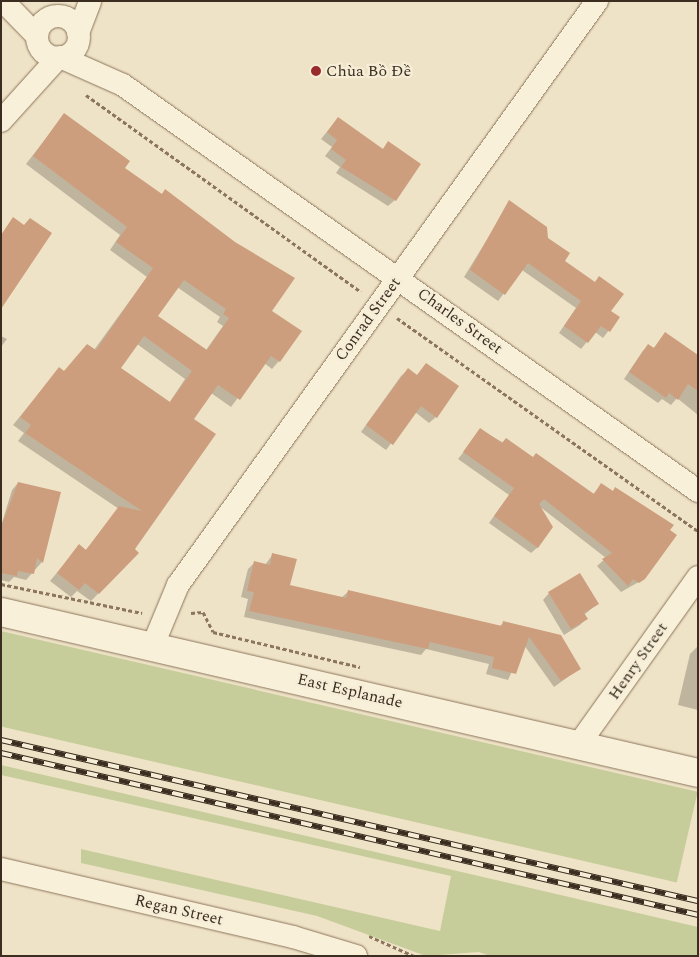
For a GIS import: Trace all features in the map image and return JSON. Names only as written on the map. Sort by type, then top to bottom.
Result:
[{"type":"street","points":[[3,1],[37,39],[45,53],[59,58]]},
{"type":"street","points":[[13,1],[52,17],[72,22],[78,36]]},
{"type":"street","points":[[1,120],[37,39],[52,17],[76,1]]},
{"type":"street","points":[[1,120],[59,58],[73,51],[90,1]]},
{"type":"street","name":"Conrad Street","points":[[153,645],[178,585],[597,1]]},
{"type":"street","name":"Charles Street","points":[[78,36],[123,85]]},
{"type":"street","name":"Charles Street","points":[[59,58],[123,85],[399,276],[698,491]]},
{"type":"street","name":"Henry Street","points":[[579,744],[698,577]]},
{"type":"street","name":"East Esplanade","points":[[1,612],[153,645],[698,773]]},
{"type":"street","name":"Regan Street","points":[[1,869],[293,936],[356,956]]},
{"type":"path","points":[[1,584],[128,612],[164,615],[203,612],[213,632],[369,669]]},
{"type":"green space","points":[[1,631],[698,792],[677,882],[1,726]]},
{"type":"green space","points":[[1,765],[698,927],[698,956],[490,956],[479,952],[426,956],[317,916],[81,863],[81,849],[440,931],[451,876],[1,775]]},
{"type":"building","points":[[64,113],[130,161],[125,168],[162,194],[165,189],[235,242],[295,278],[272,311],[302,331],[280,362],[271,356],[240,400],[218,385],[194,419],[216,434],[135,549],[139,553],[99,594],[85,583],[79,590],[57,573],[79,544],[86,550],[119,506],[142,511],[25,433],[31,425],[20,417],[59,367],[64,371],[87,344],[96,350],[153,268],[116,242],[127,227],[33,156]],"holes":[[[184,280],[226,309],[223,314],[229,318],[207,350],[158,316]],[[144,336],[192,371],[170,402],[121,368]]]},
{"type":"building","points":[[338,117],[383,149],[388,141],[421,164],[396,201],[341,167],[346,160],[331,149],[337,140],[327,132]]},
{"type":"building","points":[[509,200],[547,227],[548,238],[570,253],[565,261],[595,282],[599,276],[624,294],[611,311],[620,317],[610,332],[601,326],[588,343],[564,326],[581,301],[528,263],[505,295],[470,270]]},
{"type":"building","points":[[13,217],[24,225],[30,218],[52,233],[1,309],[1,235]]},
{"type":"building","points":[[665,332],[698,355],[698,391],[688,384],[678,400],[669,393],[666,398],[629,372],[648,344],[654,348]]},
{"type":"building","points":[[426,363],[459,386],[437,418],[421,406],[393,445],[366,425],[408,368],[417,375]]},
{"type":"building","points":[[480,428],[502,443],[506,438],[533,457],[536,453],[594,494],[601,483],[613,491],[615,487],[674,525],[670,530],[677,535],[645,579],[639,583],[633,579],[628,586],[602,559],[612,553],[544,499],[539,504],[553,527],[538,548],[494,516],[514,488],[463,452]]},
{"type":"building","points":[[18,482],[61,492],[43,563],[37,558],[34,574],[18,571],[17,576],[1,573],[1,527]]},
{"type":"building","points":[[272,553],[297,559],[290,585],[346,598],[348,590],[502,626],[503,621],[561,635],[581,669],[561,681],[529,637],[516,674],[492,668],[494,657],[430,642],[428,649],[249,611],[254,592],[247,591],[254,561],[270,565]]},
{"type":"building","points":[[580,573],[599,604],[584,613],[588,619],[571,629],[548,592]]},
{"type":"railway","points":[[1,740],[698,901]]},
{"type":"railway","points":[[1,753],[698,915]]},
{"type":"place","name":"Chùa Bồ Đề","points":[[316,71]]}]
